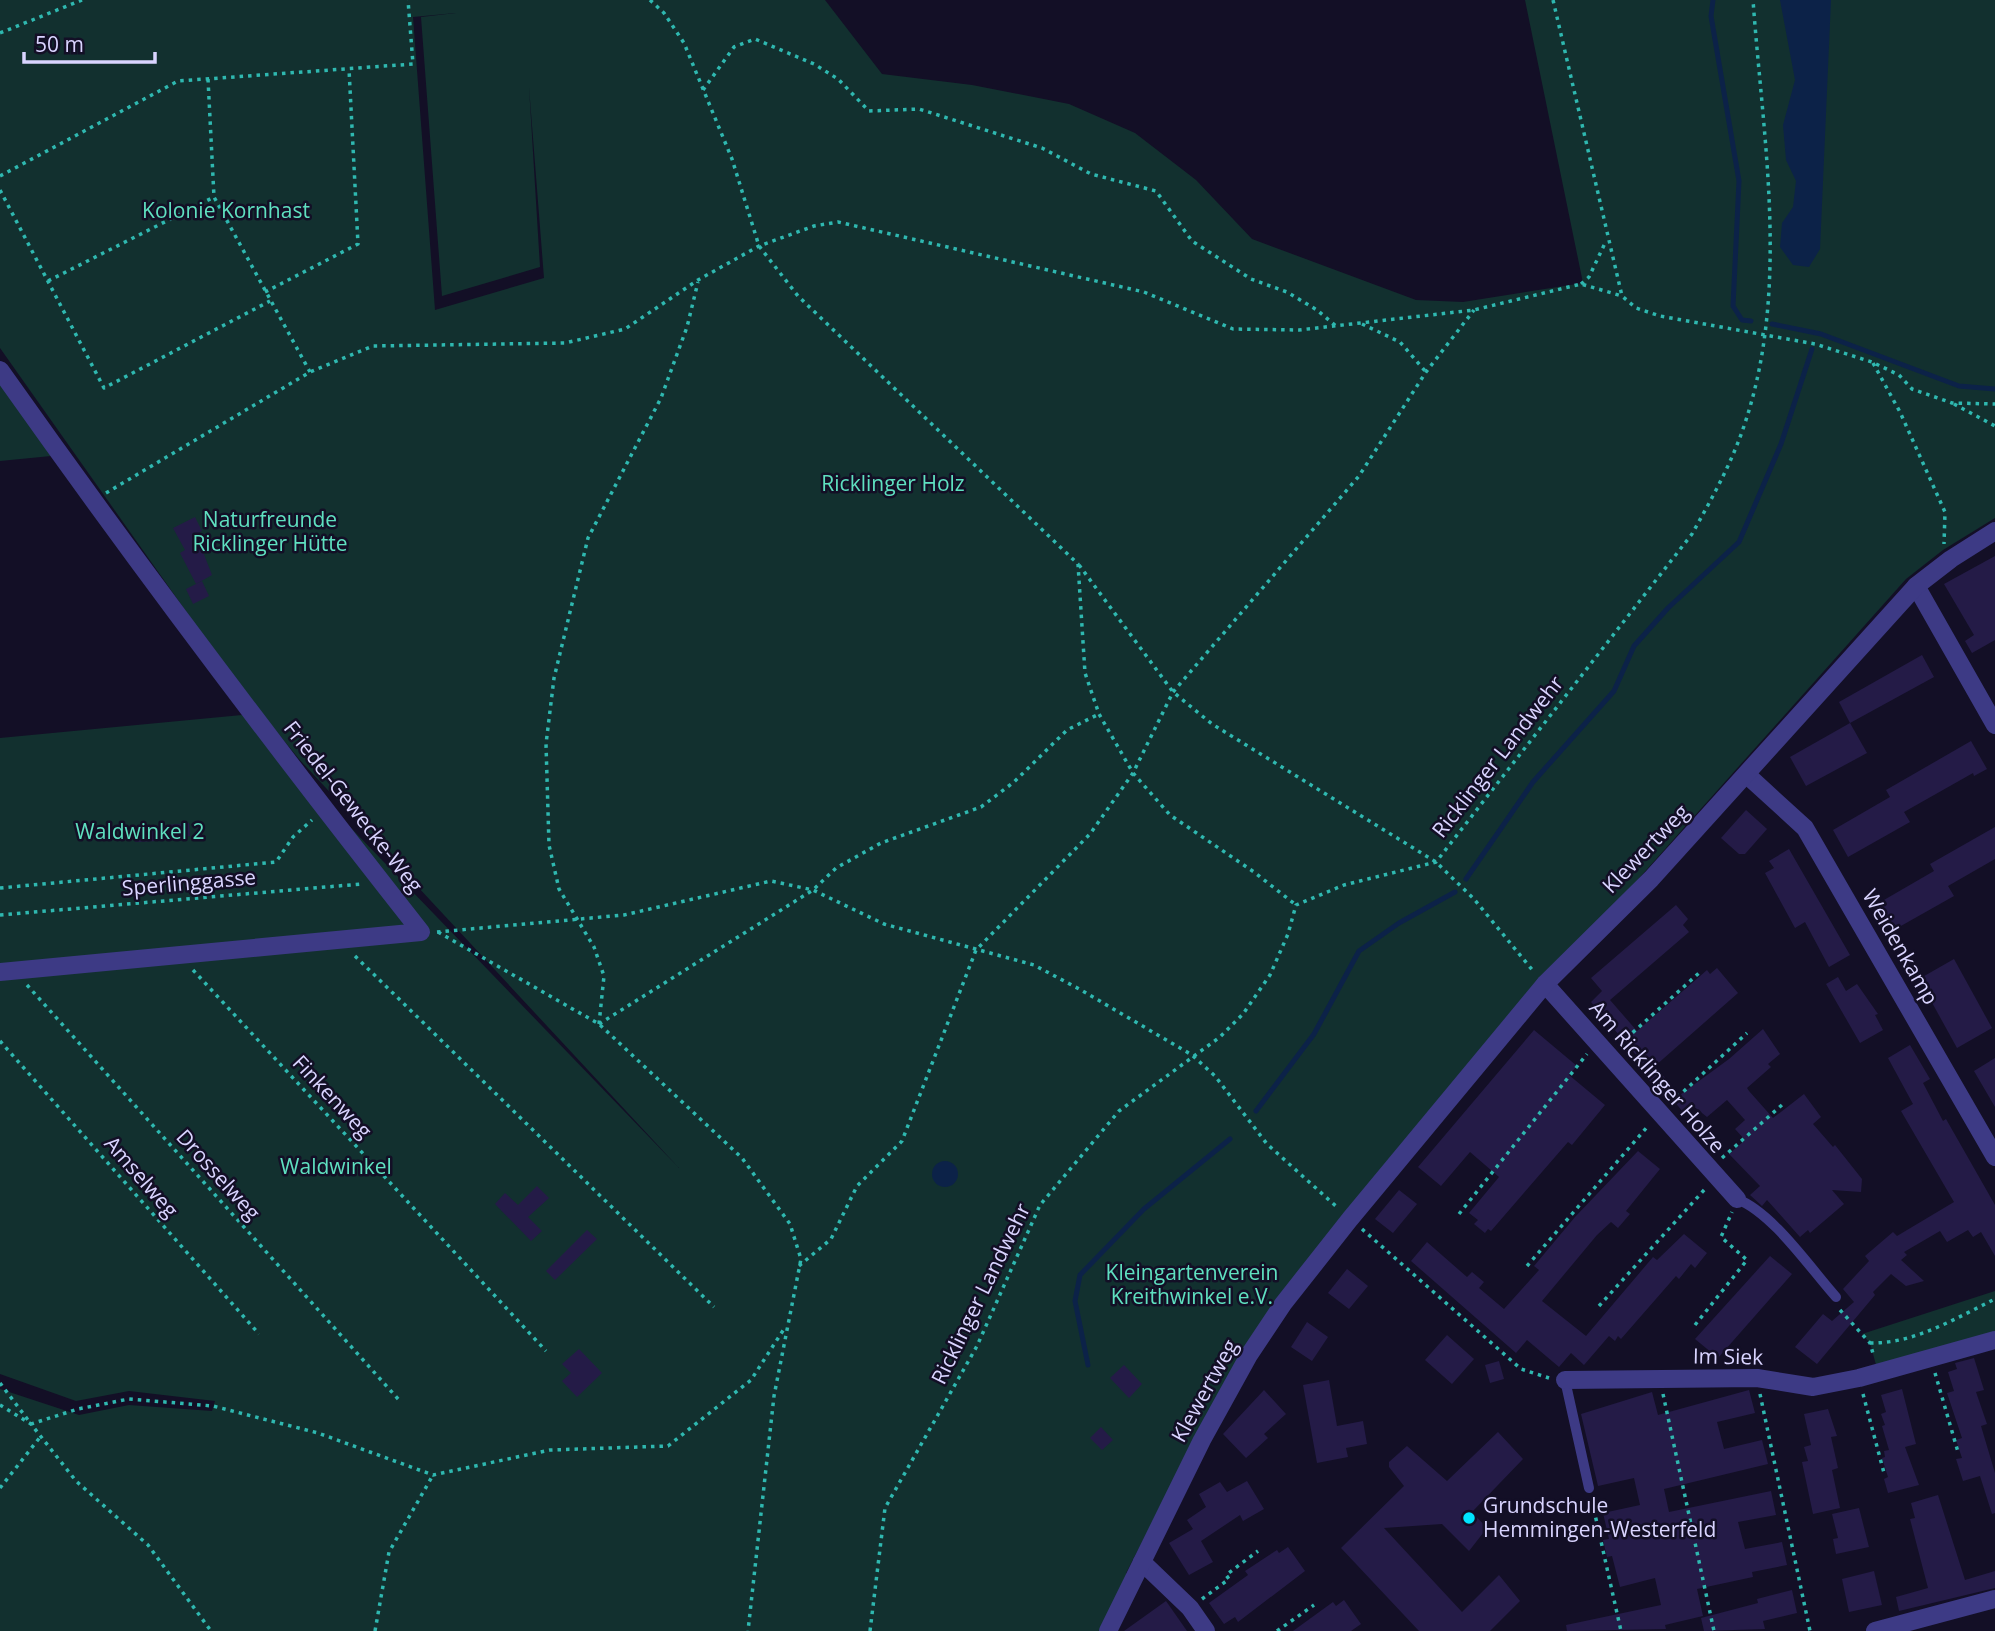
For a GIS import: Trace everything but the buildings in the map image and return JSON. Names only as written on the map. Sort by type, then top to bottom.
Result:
[{"type":"street","name":"Friedel-Gewecke-Weg","points":[[0,370],[92,501],[324,809],[381,882],[430,932]]},
{"type":"street","name":"Klewertweg","points":[[1108,1631],[1202,1440],[1249,1355],[1283,1304],[1350,1219],[1545,984],[1651,879],[1916,586],[1951,559],[1995,531]]},
{"type":"street","points":[[1916,586],[1995,725]]},
{"type":"street","name":"Weidenkamp","points":[[1747,775],[1805,828],[1995,1157]]},
{"type":"street","points":[[7,971],[180,956],[337,938],[430,932]]},
{"type":"street","name":"Am Ricklinger Holze","points":[[1545,984],[1737,1199]]},
{"type":"street","name":"Im Siek","points":[[1565,1380],[1757,1378],[1813,1387],[1858,1378],[1995,1340]]},
{"type":"street","points":[[1142,1562],[1190,1608],[1206,1631]]},
{"type":"street","points":[[1874,1631],[1995,1599]]},
{"type":"lane","points":[[1737,1199],[1751,1205],[1766,1219],[1836,1297]]},
{"type":"lane","points":[[1565,1380],[1589,1488]]},
{"type":"path","points":[[0,33],[82,0]]},
{"type":"path","points":[[0,176],[178,81],[413,64],[408,0]]},
{"type":"path","points":[[650,0],[664,13],[684,43],[732,159],[759,246],[798,296],[1078,564],[1173,692],[1212,724],[1436,862],[1474,899],[1545,984]]},
{"type":"path","points":[[1553,0],[1622,296]]},
{"type":"path","name":"Ricklinger Landwehr","points":[[870,1631],[885,1508],[977,1346],[1040,1205],[1119,1111],[1228,1029],[1270,975],[1288,934],[1296,905],[1344,885],[1436,862],[1692,534],[1721,482],[1745,423],[1763,337],[1770,227],[1753,0]]},
{"type":"path","points":[[704,90],[734,47],[755,39],[787,50],[838,79],[870,111],[919,109],[1042,148],[1091,174],[1156,191],[1192,241],[1251,279],[1287,292],[1317,310],[1337,327]]},
{"type":"path","points":[[265,292],[358,244],[349,69]]},
{"type":"path","points":[[208,79],[214,197],[310,372]]},
{"type":"path","points":[[0,190],[104,388],[270,301]]},
{"type":"path","points":[[48,281],[214,197]]},
{"type":"path","points":[[92,501],[310,372],[373,346],[565,343],[625,329],[698,280],[759,246],[814,226],[838,222],[859,225],[1144,292],[1233,329],[1299,330],[1474,310],[1581,284],[1589,277],[1607,239]]},
{"type":"path","points":[[599,1024],[604,976],[594,947],[559,889],[549,845],[546,744],[554,678],[589,538],[661,398],[687,327],[698,280]]},
{"type":"path","points":[[1581,284],[1622,296],[1636,308],[1660,316],[1763,337],[1815,344],[1872,362],[1899,375],[1912,388],[1952,403],[1995,426]]},
{"type":"path","points":[[799,1266],[831,1239],[857,1186],[902,1141],[976,950],[1090,834],[1133,774],[1173,692],[1359,476],[1426,372],[1474,310]]},
{"type":"path","points":[[1360,323],[1400,342],[1426,372]]},
{"type":"path","points":[[1872,362],[1900,412],[1945,512],[1944,548],[1951,559]]},
{"type":"path","points":[[1952,403],[1995,404]]},
{"type":"path","points":[[1078,564],[1085,673],[1100,713],[1133,774],[1170,815],[1254,872],[1296,905]]},
{"type":"path","points":[[599,1024],[813,890],[836,868],[881,843],[981,807],[1014,782],[1067,730],[1100,713]]},
{"type":"path","points":[[0,888],[276,862],[293,837],[324,809]]},
{"type":"path","points":[[430,932],[625,915],[771,881],[813,890],[884,924],[1034,965],[1192,1055],[1215,1076],[1267,1144],[1521,1369],[1565,1380]]},
{"type":"path","name":"Sperlinggasse","points":[[0,915],[381,882]]},
{"type":"path","points":[[430,932],[599,1024],[742,1158],[790,1224],[801,1259],[785,1328],[774,1396],[748,1631]]},
{"type":"path","points":[[337,938],[714,1307]]},
{"type":"path","name":"Finkenweg","points":[[180,956],[546,1351]]},
{"type":"path","points":[[1526,973],[1531,969]]},
{"type":"path","name":"Drosselweg","points":[[7,971],[400,1400]]},
{"type":"path","points":[[1459,1214],[1602,1049],[1699,973]]},
{"type":"path","points":[[1527,1266],[1659,1113],[1746,1033]]},
{"type":"path","name":"Amselweg","points":[[0,1041],[259,1334]]},
{"type":"path","points":[[1599,1306],[1712,1174],[1783,1104]]},
{"type":"path","points":[[1695,1325],[1747,1261],[1721,1237],[1737,1199]]},
{"type":"path","points":[[1870,1343],[1889,1343],[1938,1326],[1995,1299]]},
{"type":"path","points":[[0,1405],[31,1424],[78,1409],[129,1399],[213,1406],[318,1433],[433,1475],[550,1450],[668,1446],[751,1380],[785,1328]]},
{"type":"path","points":[[1930,1358],[1958,1452]]},
{"type":"path","points":[[1757,1378],[1810,1631]]},
{"type":"path","points":[[1858,1378],[1884,1473]]},
{"type":"path","points":[[1660,1379],[1714,1631]]},
{"type":"path","points":[[0,1383],[76,1481],[148,1545],[211,1631]]},
{"type":"path","points":[[0,1488],[41,1436]]},
{"type":"path","points":[[375,1631],[389,1552],[433,1475]]},
{"type":"path","points":[[1589,1488],[1621,1631]]},
{"type":"path","points":[[1190,1608],[1229,1579],[1226,1575],[1258,1552]]},
{"type":"path","points":[[1277,1631],[1314,1605]]},
{"type":"green space","points":[[0,0],[825,0],[882,74],[972,85],[1069,104],[1135,133],[1196,180],[1252,239],[1416,300],[1463,302],[1583,283],[1525,0],[1995,0],[1995,518],[1943,550],[1906,579],[1441,1100],[1202,1427],[1126,1573],[1129,1579],[1101,1631],[0,1631],[0,1389],[79,1415],[129,1405],[212,1411],[215,1401],[129,1391],[76,1401],[0,1374],[0,738],[242,715],[679,1168],[299,759],[236,682],[0,348]],"holes":[[[456,13],[421,17],[442,296],[540,267],[529,87],[544,278],[435,310],[413,17]]]},
{"type":"green space","points":[[0,383],[51,456],[0,461]]},
{"type":"green space","points":[[1995,1291],[1995,1340],[1878,1372],[1870,1343],[1862,1334]]},
{"type":"water","points":[[1780,0],[1831,0],[1820,249],[1809,267],[1793,265],[1780,247],[1782,223],[1793,207],[1796,181],[1786,160],[1783,125],[1795,80]]},
{"type":"water","points":[[945,1161],[954,1165],[958,1174],[954,1183],[945,1187],[936,1183],[932,1174],[936,1165]]},
{"type":"waterway","points":[[1713,0],[1711,16],[1739,181],[1733,306],[1742,320],[1751,321]]},
{"type":"waterway","points":[[1772,324],[1821,334],[1959,386],[1995,389]]},
{"type":"waterway","points":[[1466,879],[1533,782],[1614,691],[1634,646],[1668,608],[1739,542],[1781,444],[1812,349]]},
{"type":"waterway","points":[[1256,1111],[1314,1034],[1359,951],[1399,923],[1455,892]]},
{"type":"waterway","points":[[1088,1365],[1075,1301],[1080,1275],[1144,1209],[1230,1139]]},
{"type":"place","name":"Grundschule Hemmingen-Westerfeld","points":[[1469,1518]]},
{"type":"park label","name":"Kolonie Kornhast","points":[[226,211]]},
{"type":"park label","name":"Ricklinger Holz","points":[[893,484]]},
{"type":"park label","name":"Naturfreunde Ricklinger Hütte","points":[[270,532]]},
{"type":"park label","name":"Waldwinkel 2","points":[[140,832]]},
{"type":"park label","name":"Waldwinkel","points":[[336,1167]]},
{"type":"park label","name":"Kleingartenverein Kreithwinkel e.V.","points":[[1192,1285]]}]
